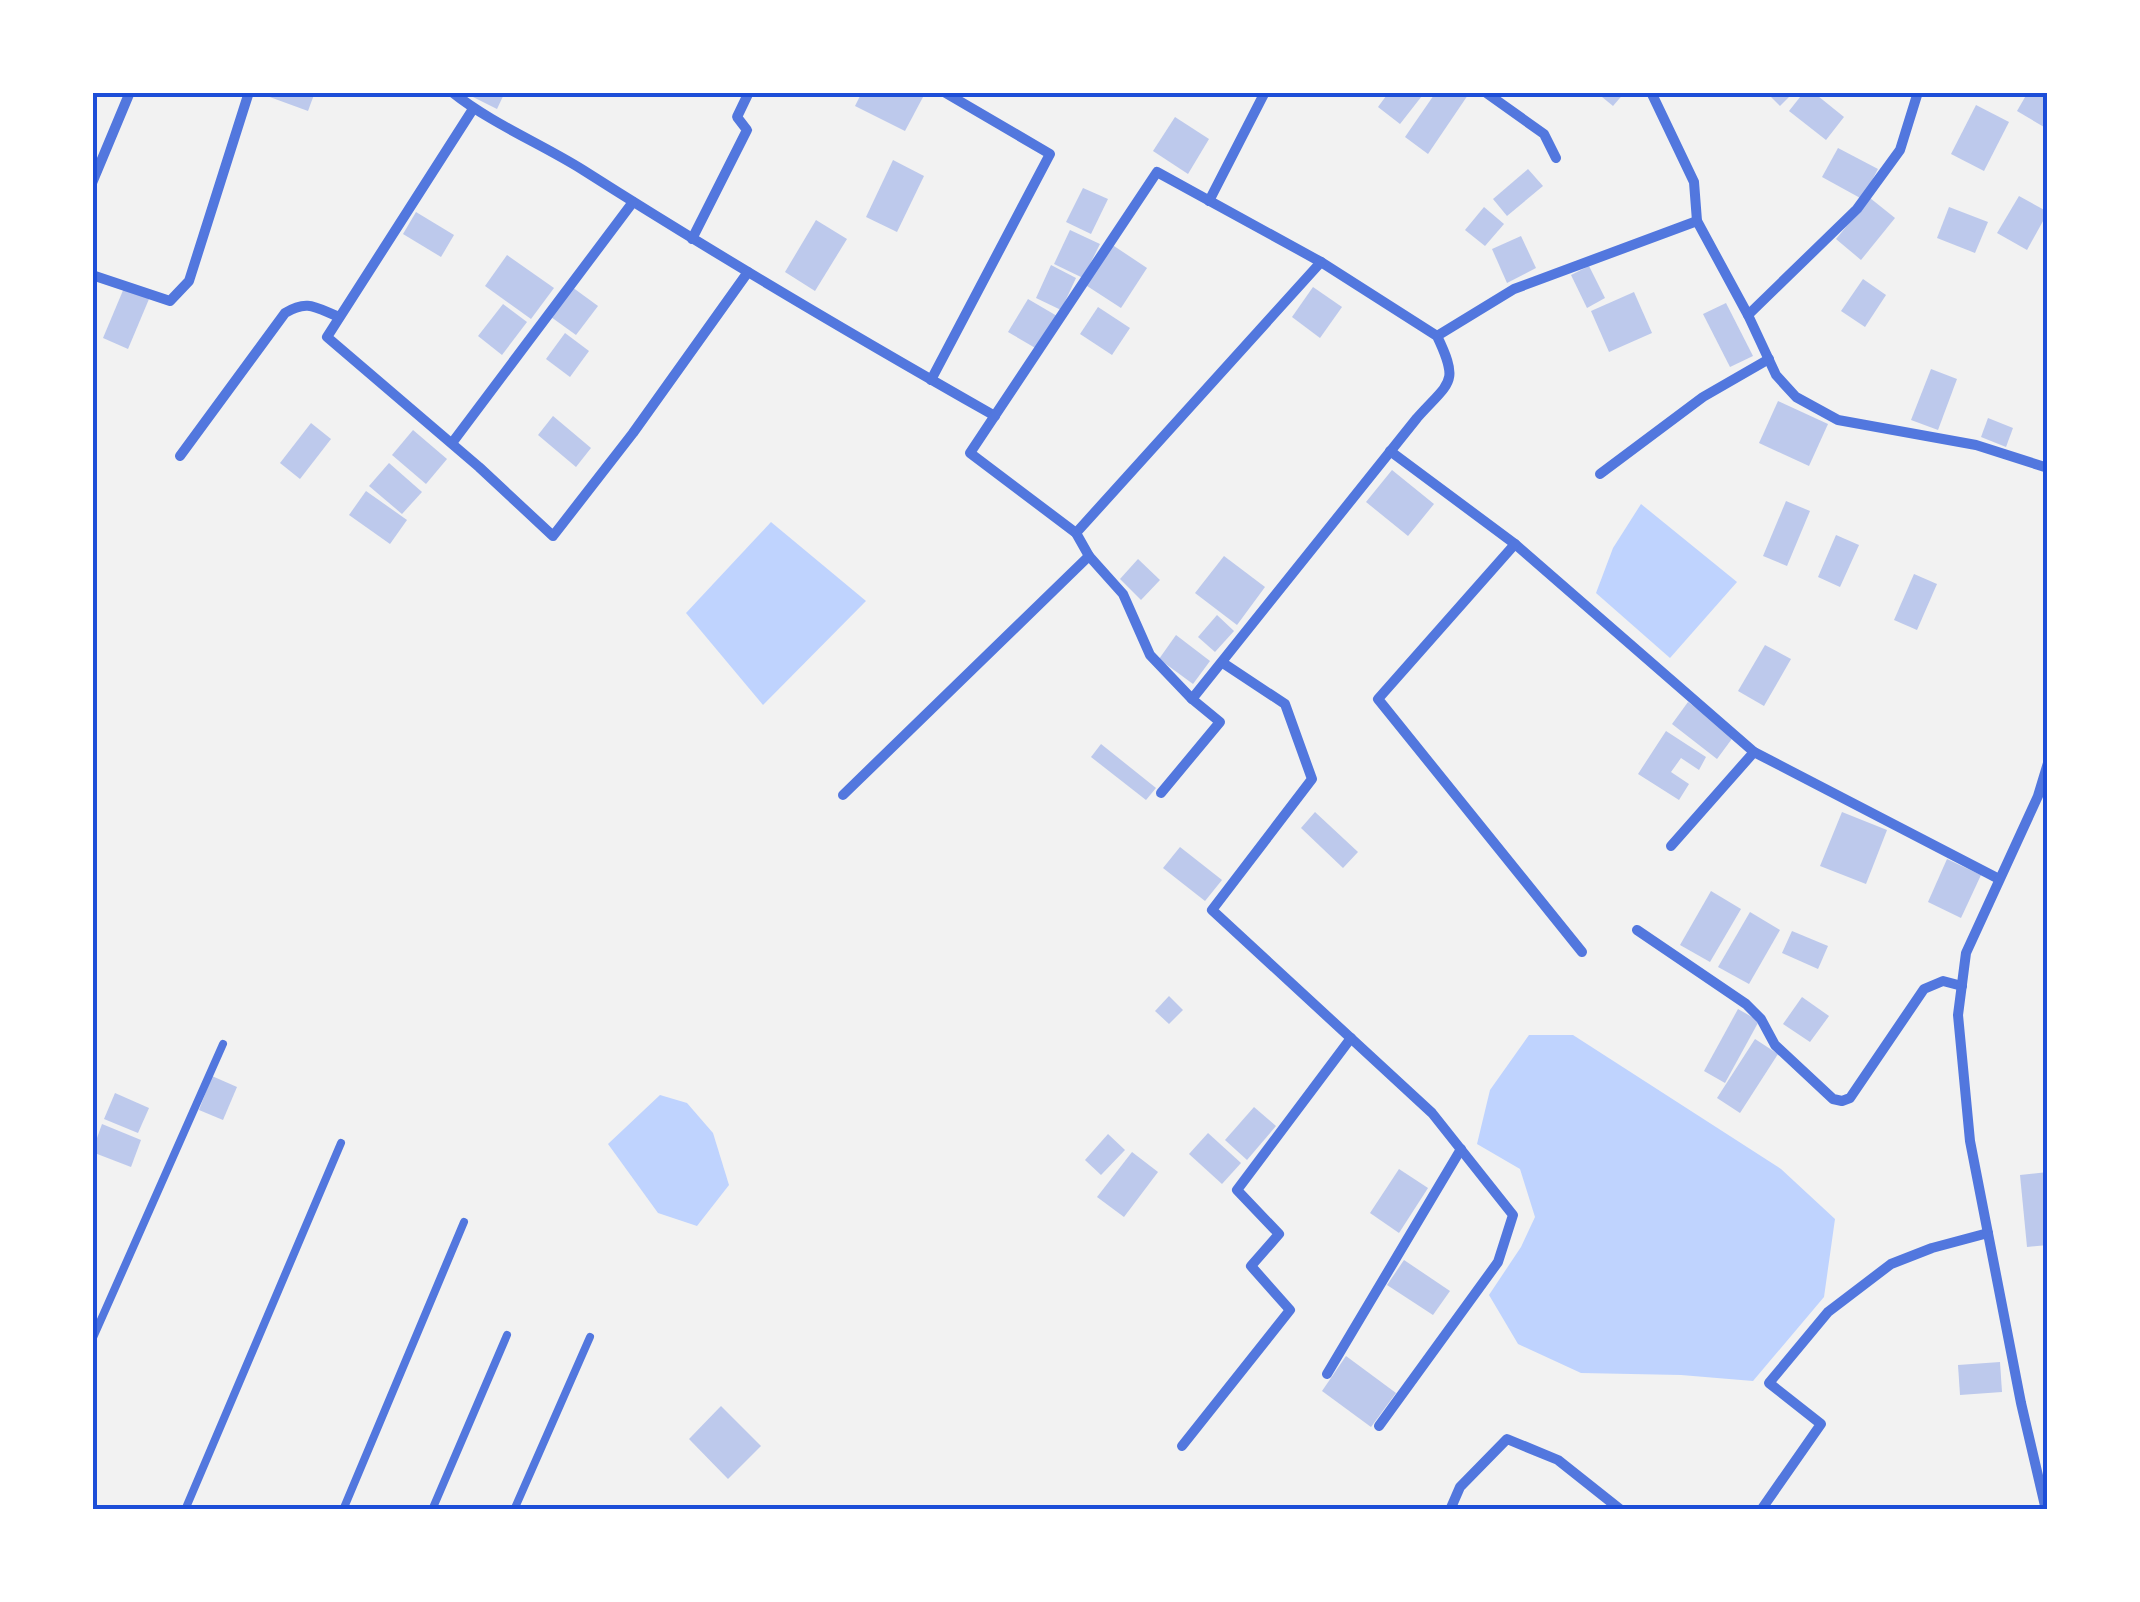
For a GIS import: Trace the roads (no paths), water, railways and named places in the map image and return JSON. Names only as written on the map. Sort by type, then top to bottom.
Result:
[{"type":"street","points":[[92,183],[130,92]]},
{"type":"street","points":[[92,275],[170,301],[189,281],[249,92]]},
{"type":"street","points":[[452,92],[692,240],[995,416]]},
{"type":"street","points":[[692,240],[748,130],[737,117],[749,92]]},
{"type":"street","points":[[932,380],[1050,154],[944,92]]},
{"type":"street","points":[[1209,201],[1265,92]]},
{"type":"street","points":[[1485,92],[1544,134],[1556,158]]},
{"type":"street","points":[[1651,92],[1694,182],[1697,221],[1776,375],[1796,397],[1838,420],[1976,445],[2048,468]]},
{"type":"street","points":[[1748,315],[1856,209],[1900,150],[1918,92]]},
{"type":"street","points":[[474,109],[327,337],[452,443],[553,536],[633,433],[748,272]]},
{"type":"street","points":[[1162,793],[1220,722],[1192,699],[1150,655],[1123,594],[1089,556],[1076,533],[970,453],[1157,172],[1321,262],[1438,336],[1451,366],[1450,382],[1192,699]]},
{"type":"street","points":[[452,443],[633,202]]},
{"type":"street","points":[[1438,336],[1514,288],[1697,221]]},
{"type":"street","points":[[1076,533],[1321,262]]},
{"type":"street","points":[[180,456],[285,313],[299,305],[313,306],[339,317]]},
{"type":"street","points":[[1600,474],[1703,397],[1768,358]]},
{"type":"street","points":[[1390,451],[1515,544],[1754,752],[2000,879]]},
{"type":"street","points":[[1515,544],[1378,699],[1582,952]]},
{"type":"street","points":[[843,795],[1089,556]]},
{"type":"street","points":[[1223,663],[1284,704],[1312,779],[1212,910],[1432,1114],[1513,1215],[1498,1262],[1379,1426]]},
{"type":"street","points":[[1671,846],[1754,752]]},
{"type":"street","points":[[2046,1510],[1970,1141],[1958,1015],[1966,954],[2038,796],[2048,763]]},
{"type":"street","points":[[1637,930],[1746,1004],[1761,1019],[1774,1045],[1833,1099],[1842,1101],[1850,1098],[1924,989],[1942,981],[1962,986]]},
{"type":"street","points":[[1182,1446],[1290,1310],[1250,1266],[1279,1234],[1237,1190],[1350,1038]]},
{"type":"street","points":[[1328,1374],[1461,1149]]},
{"type":"street","points":[[1761,1510],[1821,1424],[1769,1382],[1828,1312],[1891,1264],[1988,1233]]},
{"type":"street","points":[[1450,1510],[1460,1487],[1507,1438],[1558,1460],[1621,1510]]},
{"type":"lane","points":[[92,1340],[223,1044]]},
{"type":"lane","points":[[185,1510],[341,1143]]},
{"type":"lane","points":[[343,1510],[464,1222]]},
{"type":"lane","points":[[432,1510],[507,1335]]},
{"type":"lane","points":[[514,1510],[590,1337]]},
{"type":"water","points":[[1641,504],[1737,582],[1670,658],[1596,593],[1613,548]]},
{"type":"water","points":[[771,522],[866,601],[763,705],[686,613]]},
{"type":"water","points":[[1529,1035],[1573,1035],[1781,1169],[1835,1219],[1824,1297],[1753,1381],[1581,1373],[1518,1344],[1489,1295],[1521,1247],[1535,1217],[1520,1169],[1477,1144],[1490,1090]]},
{"type":"water","points":[[660,1095],[687,1103],[713,1133],[729,1185],[697,1226],[658,1213],[608,1144]]}]
